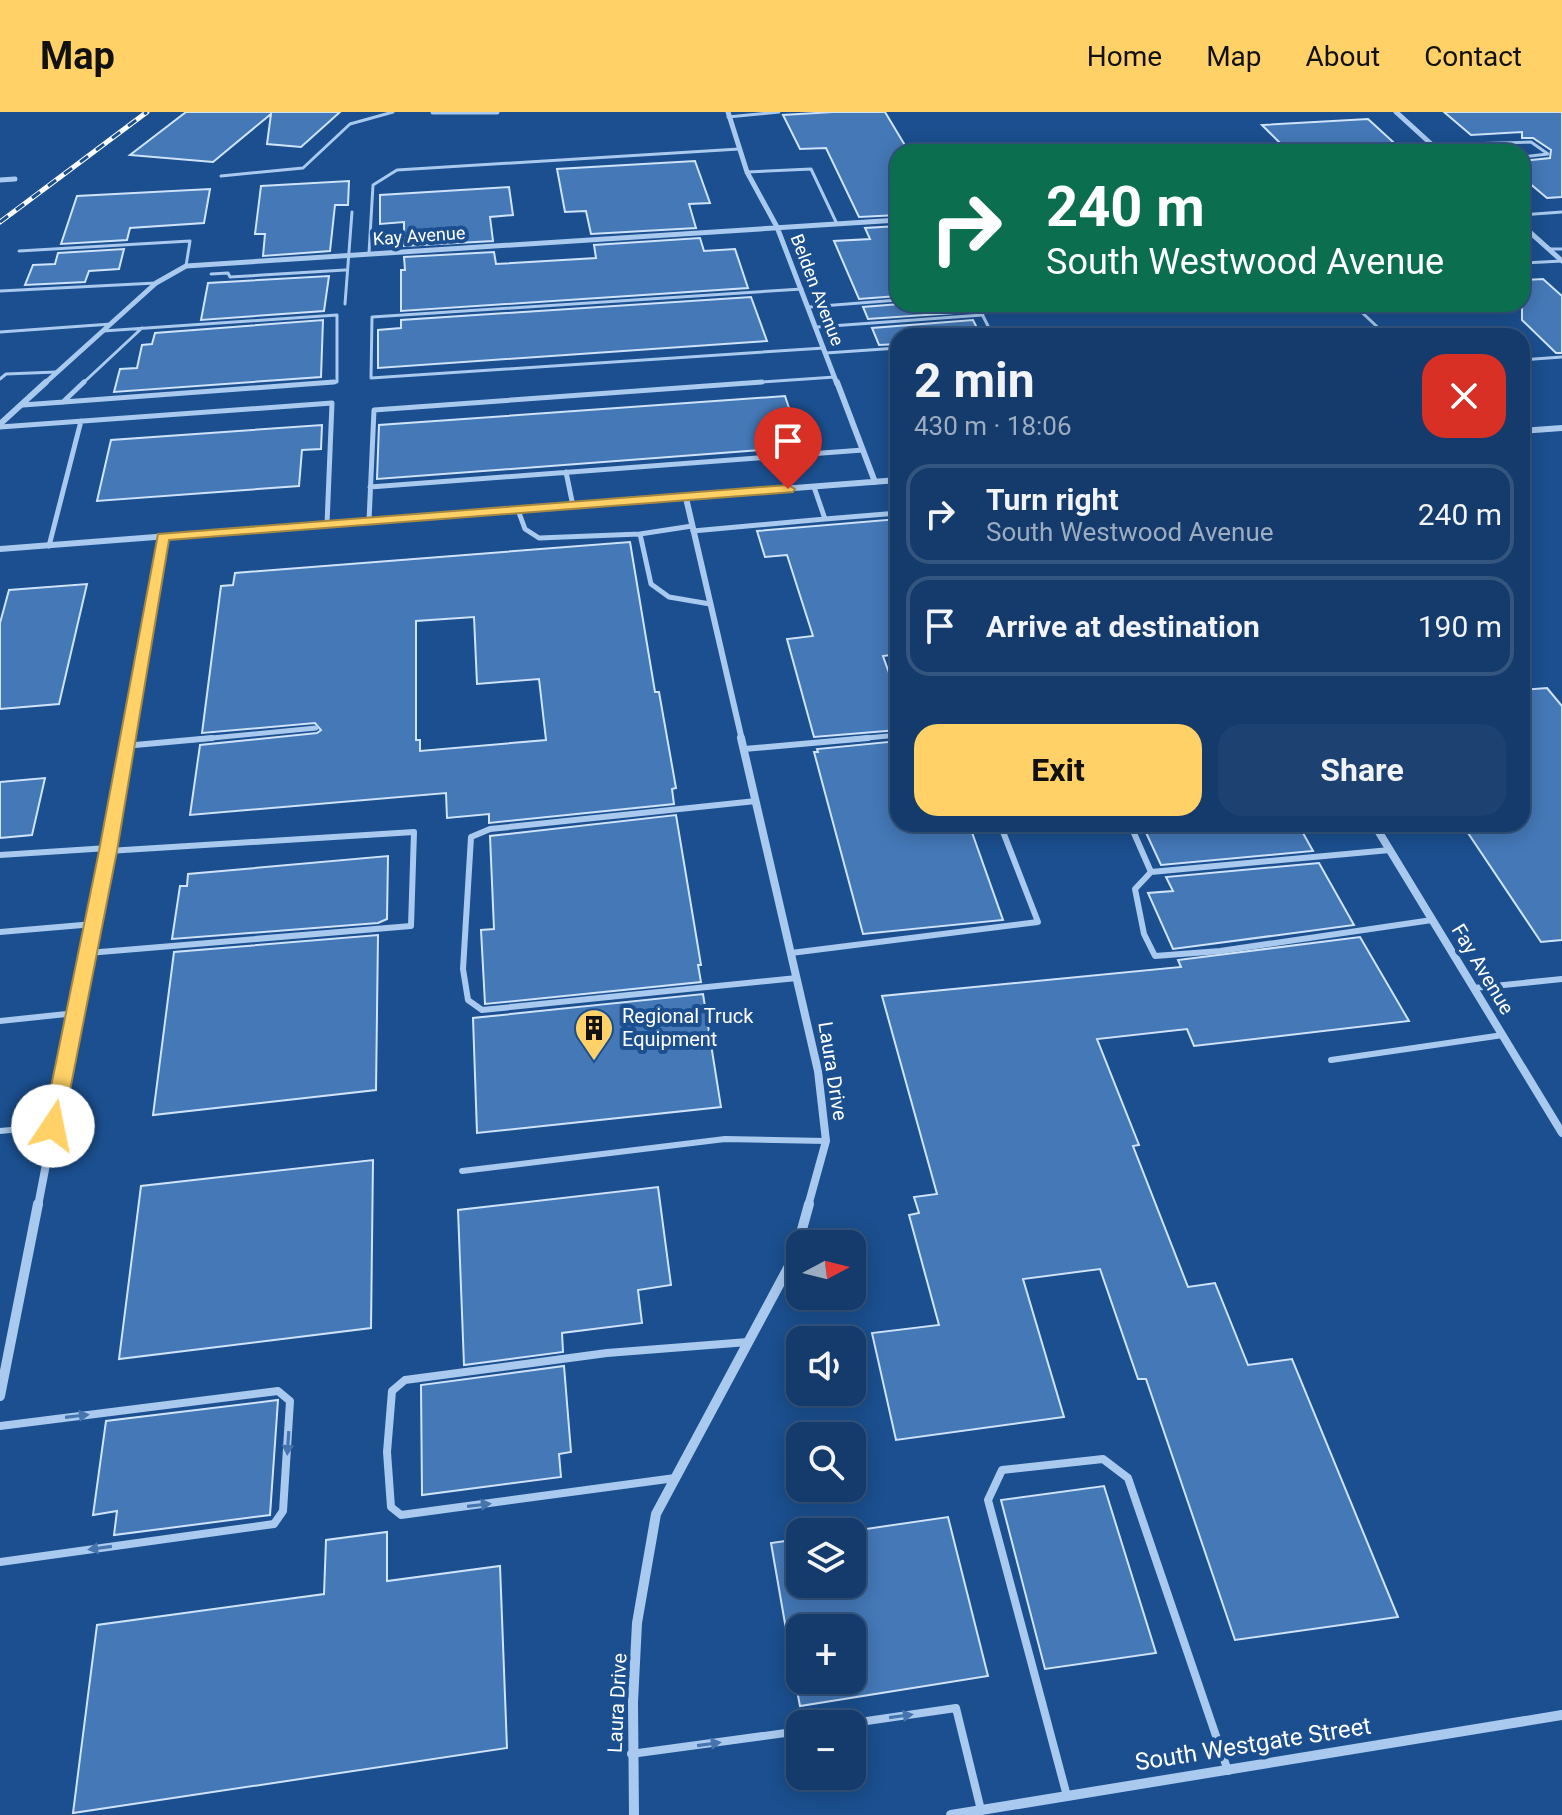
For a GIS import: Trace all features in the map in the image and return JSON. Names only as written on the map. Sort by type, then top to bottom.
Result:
[{"type":"street","points":[[433,112],[497,112]]},
{"type":"street","points":[[1396,112],[1431,144]]},
{"type":"street","name":"Belden Avenue","points":[[728,114],[747,172],[777,227],[875,482]]},
{"type":"street","points":[[0,180],[15,179]]},
{"type":"street","name":"Kay Avenue","points":[[0,426],[156,283],[186,266],[890,221]]},
{"type":"street","points":[[1530,232],[1562,261]]},
{"type":"street","points":[[1530,430],[1562,428]]},
{"type":"street","points":[[0,549],[890,481]]},
{"type":"street","name":"Laura Drive","points":[[634,1815],[631,1754],[643,1557],[656,1514],[795,1255],[826,1141],[818,1071],[686,498]]},
{"type":"street","points":[[0,1396],[94,924],[163,537]]},
{"type":"street","name":"Fay Avenue","points":[[1379,832],[1562,1133]]},
{"type":"street","name":"South Westgate Street","points":[[951,1815],[1562,1715]]},
{"type":"lane","points":[[221,176],[303,168],[350,124],[393,112]]},
{"type":"lane","points":[[728,114],[779,112]]},
{"type":"lane","points":[[1465,144],[1531,142],[1548,154],[1530,156]]},
{"type":"lane","points":[[369,253],[373,185],[397,170],[739,149]]},
{"type":"lane","points":[[747,172],[811,169],[837,224]]},
{"type":"lane","points":[[345,304],[345,270],[351,254],[352,212]]},
{"type":"lane","points":[[1530,214],[1562,212]]},
{"type":"lane","points":[[19,251],[190,241],[186,266]]},
{"type":"lane","points":[[1548,249],[1562,249]]},
{"type":"lane","points":[[1530,263],[1562,261]]},
{"type":"lane","points":[[222,262],[230,277],[345,270]]},
{"type":"lane","points":[[211,274],[228,273]]},
{"type":"lane","points":[[0,291],[156,283]]},
{"type":"lane","points":[[802,289],[372,317],[371,378],[890,348]]},
{"type":"lane","points":[[809,307],[890,301]]},
{"type":"lane","points":[[981,312],[989,328]]},
{"type":"lane","points":[[1362,312],[1378,328]]},
{"type":"lane","points":[[23,405],[337,382],[337,315],[103,331]]},
{"type":"lane","points":[[817,327],[983,315]]},
{"type":"lane","points":[[0,332],[111,324]]},
{"type":"lane","points":[[63,402],[142,328]]},
{"type":"lane","points":[[1530,359],[1562,357]]},
{"type":"lane","points":[[0,379],[6,374],[56,372]]},
{"type":"lane","points":[[369,521],[374,410],[835,377]]},
{"type":"lane","points":[[0,426],[332,403],[327,524]]},
{"type":"lane","points":[[49,546],[81,421]]},
{"type":"lane","points":[[370,487],[863,450]]},
{"type":"lane","points":[[566,472],[573,506]]},
{"type":"lane","points":[[814,487],[825,519]]},
{"type":"lane","points":[[518,510],[525,529],[539,538],[640,534],[890,514]]},
{"type":"lane","points":[[640,534],[651,584],[669,597],[710,604]]},
{"type":"lane","points":[[124,746],[316,728]]},
{"type":"lane","points":[[744,749],[890,736]]},
{"type":"lane","points":[[756,801],[490,829],[471,837],[463,969],[468,1000],[482,1010],[797,978]]},
{"type":"lane","points":[[0,855],[414,832],[411,926],[88,953]]},
{"type":"lane","points":[[791,953],[1038,922],[1003,832]]},
{"type":"lane","points":[[1134,832],[1151,872]]},
{"type":"lane","points":[[1390,850],[1151,872],[1135,889],[1144,934],[1155,956],[1220,951],[1432,920]]},
{"type":"lane","points":[[0,932],[94,924]]},
{"type":"lane","points":[[1474,988],[1562,979]]},
{"type":"lane","points":[[0,1021],[76,1013]]},
{"type":"lane","points":[[1331,1060],[1503,1035]]},
{"type":"lane","points":[[0,1131],[53,1126]]},
{"type":"lane","points":[[462,1171],[725,1139],[826,1141]]},
{"type":"lane","points":[[675,1478],[401,1515],[391,1507],[387,1452],[392,1391],[405,1380],[607,1353],[748,1342]]},
{"type":"lane","points":[[0,1426],[278,1391],[290,1401],[283,1511],[274,1524],[0,1562]]},
{"type":"lane","points":[[1067,1796],[988,1500],[1002,1470],[1103,1459],[1128,1478],[1228,1771]]},
{"type":"lane","points":[[866,1721],[956,1708],[981,1810]]},
{"type":"lane","points":[[631,1754],[786,1733]]},
{"type":"building","points":[[186,112],[340,112],[301,147],[267,144],[271,114],[213,162],[130,155]]},
{"type":"building","points":[[885,112],[904,144],[890,144],[890,215],[859,217],[826,148],[800,149],[783,115]]},
{"type":"building","points":[[1444,112],[1562,112],[1562,197],[1547,198],[1530,184],[1530,160],[1550,158],[1551,150],[1533,138],[1522,138],[1522,132],[1471,135]]},
{"type":"building","points":[[1368,119],[1395,144],[1281,144],[1262,125]]},
{"type":"building","points":[[695,161],[710,203],[689,204],[696,228],[591,234],[586,211],[565,212],[557,169]]},
{"type":"building","points":[[349,181],[348,205],[335,205],[330,251],[263,256],[265,234],[255,234],[261,186]]},
{"type":"building","points":[[509,187],[513,215],[490,217],[493,241],[404,246],[404,222],[380,224],[380,195]]},
{"type":"building","points":[[210,189],[204,223],[130,228],[127,240],[61,244],[77,196]]},
{"type":"building","points":[[890,226],[890,297],[859,299],[834,241],[870,239],[865,228]]},
{"type":"building","points":[[700,238],[704,251],[735,249],[748,288],[401,311],[404,257],[494,252],[496,264],[596,258],[594,245]]},
{"type":"building","points":[[124,249],[119,269],[89,271],[85,282],[25,285],[33,265],[55,264],[58,253]]},
{"type":"building","points":[[329,276],[324,311],[201,320],[208,283]]},
{"type":"building","points":[[1543,279],[1562,296],[1562,353],[1556,353],[1522,320],[1522,312],[1530,312],[1530,280]]},
{"type":"building","points":[[751,297],[767,341],[378,368],[378,330],[401,328],[401,320]]},
{"type":"building","points":[[890,305],[890,312],[968,312],[868,319],[863,307]]},
{"type":"building","points":[[323,320],[321,377],[114,392],[120,369],[137,368],[142,345],[152,344],[155,333]]},
{"type":"building","points":[[973,320],[977,328],[890,328],[890,344],[879,345],[872,328]]},
{"type":"building","points":[[785,396],[802,447],[377,479],[379,425]]},
{"type":"building","points":[[322,425],[321,449],[302,450],[299,486],[97,501],[111,440]]},
{"type":"building","points":[[890,520],[890,655],[883,656],[890,676],[890,731],[814,737],[787,639],[813,636],[787,555],[765,557],[757,531]]},
{"type":"building","points":[[630,542],[655,692],[659,692],[676,788],[672,789],[674,804],[489,823],[489,814],[447,818],[446,793],[190,815],[200,745],[317,733],[321,730],[315,723],[202,733],[221,586],[233,585],[235,573]],"holes":[[[474,617],[477,684],[539,679],[546,740],[420,751],[420,740],[416,740],[416,621]]]},
{"type":"building","points":[[87,584],[59,704],[0,709],[0,623],[9,590]]},
{"type":"building","points":[[1547,688],[1562,706],[1562,940],[1541,942],[1467,832],[1530,832],[1530,689]]},
{"type":"building","points":[[890,742],[890,832],[972,832],[1003,920],[863,934],[814,752],[818,752],[817,749]]},
{"type":"building","points":[[45,778],[32,835],[0,838],[0,782]]},
{"type":"building","points":[[676,815],[701,965],[698,965],[701,982],[485,1004],[481,930],[494,929],[490,836]]},
{"type":"building","points":[[1146,832],[1302,832],[1313,851],[1161,865]]},
{"type":"building","points":[[388,856],[387,919],[378,923],[172,939],[180,886],[187,886],[188,874]]},
{"type":"building","points":[[1319,863],[1354,925],[1173,949],[1148,893],[1173,891],[1166,877]]},
{"type":"building","points":[[378,935],[376,1090],[153,1115],[174,952]]},
{"type":"building","points":[[1360,937],[1409,1021],[1194,1046],[1187,1029],[1097,1039],[1139,1145],[1133,1146],[1188,1287],[1215,1283],[1248,1365],[1292,1359],[1398,1617],[1235,1640],[1146,1379],[1138,1379],[1100,1269],[1023,1279],[1064,1417],[896,1440],[872,1333],[939,1325],[909,1215],[919,1213],[914,1197],[937,1194],[882,996],[1181,967],[1178,960]]},
{"type":"building","name":"Regional Truck Equipment","points":[[703,994],[721,1107],[477,1133],[473,1018]]},
{"type":"building","points":[[373,1160],[371,1328],[119,1359],[141,1186]]},
{"type":"building","points":[[658,1187],[671,1285],[638,1290],[642,1323],[562,1333],[563,1352],[464,1365],[458,1210]]},
{"type":"building","points":[[564,1366],[571,1452],[559,1454],[561,1477],[422,1495],[421,1385]]},
{"type":"building","points":[[278,1400],[270,1515],[114,1535],[117,1511],[93,1515],[106,1421]]},
{"type":"building","points":[[1104,1486],[1156,1653],[1045,1669],[1001,1500]]},
{"type":"building","points":[[948,1517],[988,1676],[800,1706],[798,1694],[866,1694],[866,1614],[786,1614],[786,1629],[771,1543],[786,1541],[786,1598],[866,1598],[866,1529]]},
{"type":"building","points":[[387,1532],[387,1581],[500,1566],[507,1748],[73,1813],[97,1625],[324,1594],[326,1540]]},
{"type":"railway","points":[[0,222],[147,112]]},
{"type":"place","name":"Regional Truck Equipment","points":[[594,1062]]},
{"type":"route","points":[[53,1126],[108,851],[163,537],[788,489]]}]
